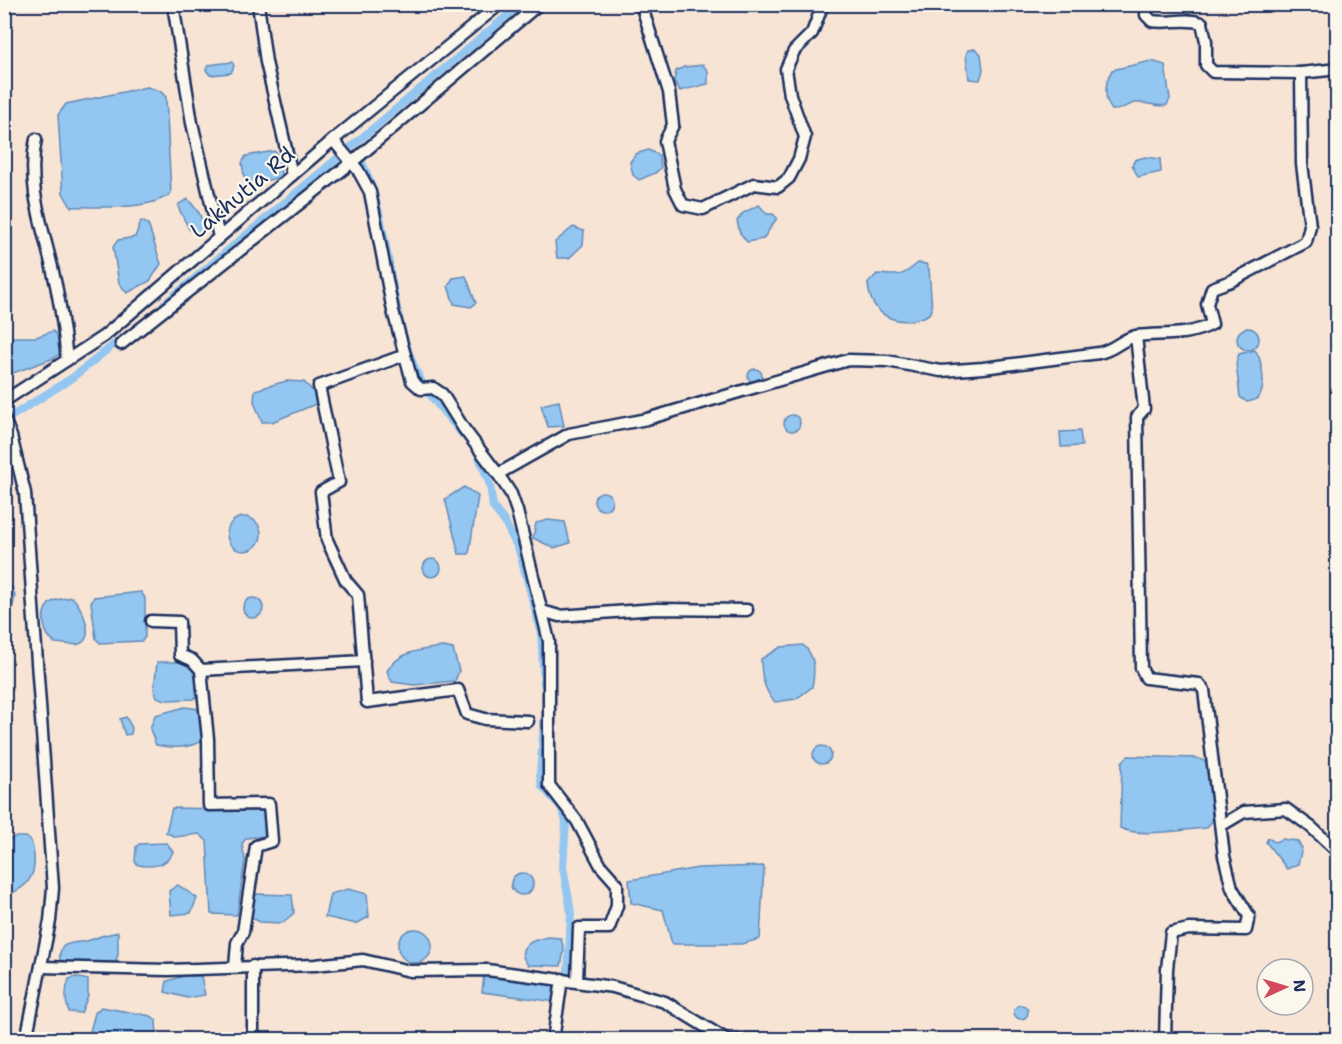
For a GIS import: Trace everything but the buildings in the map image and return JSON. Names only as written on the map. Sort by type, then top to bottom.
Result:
[{"type":"street","points":[[173,4],[192,123],[219,237]]},
{"type":"street","points":[[258,4],[266,62],[292,175]]},
{"type":"street","name":"Lakhutia Rd","points":[[4,401],[104,336],[333,140],[500,4]]},
{"type":"street","points":[[122,344],[351,163],[539,4]]},
{"type":"street","points":[[640,4],[669,92],[673,125],[665,141],[675,189],[683,205],[703,209],[740,189],[754,184],[777,187],[789,178],[799,159],[805,137],[793,105],[786,69],[794,51],[812,33],[823,4]]},
{"type":"street","points":[[1147,4],[1146,15],[1152,21],[1164,23],[1192,19],[1202,22],[1206,41],[1206,65],[1213,72],[1301,73],[1338,69]]},
{"type":"street","points":[[498,474],[569,434],[647,419],[848,360],[887,362],[941,371],[983,368],[1099,353],[1116,349],[1123,340],[1137,336],[1167,336],[1204,328],[1212,324],[1208,304],[1212,288],[1231,281],[1306,242],[1310,226],[1302,164],[1301,73]]},
{"type":"street","points":[[36,139],[32,159],[34,194],[59,303],[67,360]]},
{"type":"street","points":[[333,140],[370,192],[393,311],[412,381],[421,389],[434,388],[442,394],[511,494],[517,511],[549,641],[549,785],[577,821],[601,867],[617,884],[617,906],[609,928],[579,928],[577,981]]},
{"type":"street","points":[[1137,336],[1144,410],[1137,417],[1141,668],[1146,678],[1198,684],[1204,690],[1224,856],[1232,888],[1249,916],[1246,930],[1189,929],[1171,933],[1167,969],[1165,1040]]},
{"type":"street","points":[[405,355],[319,386],[339,482],[321,492],[327,540],[345,581],[358,595],[367,702],[458,690],[467,714],[485,719],[528,722]]},
{"type":"street","points":[[4,419],[11,436],[25,493],[46,762],[53,888],[41,967],[26,1040]]},
{"type":"street","points":[[542,611],[559,616],[656,609],[747,610]]},
{"type":"street","points":[[152,621],[179,622],[180,655],[192,660],[201,670],[208,739],[208,805],[269,804],[272,842],[256,846],[248,906],[243,932],[237,943],[235,967]]},
{"type":"street","points":[[201,670],[364,661]]},
{"type":"street","points":[[1222,825],[1244,812],[1286,809],[1311,827],[1338,852]]},
{"type":"street","points":[[41,967],[168,970],[363,960],[410,970],[487,970],[613,987],[665,1002],[727,1040]]},
{"type":"street","points":[[253,966],[253,1040]]},
{"type":"street","points":[[553,1040],[562,979]]},
{"type":"street","points":[[733,1040],[769,1040]]},
{"type":"water","points":[[975,49],[981,54],[983,70],[980,80],[969,79],[966,55],[968,50]]},
{"type":"water","points":[[1151,61],[1165,65],[1170,99],[1167,105],[1136,103],[1112,110],[1107,101],[1106,90],[1112,70]]},
{"type":"water","points":[[232,62],[234,66],[231,73],[210,75],[206,70],[208,65]]},
{"type":"water","points":[[703,65],[708,71],[708,84],[680,91],[674,81],[676,71],[684,67]]},
{"type":"water","points":[[147,87],[160,91],[166,97],[171,193],[151,203],[138,205],[71,207],[63,193],[58,115],[66,104]]},
{"type":"water","points":[[648,150],[659,155],[661,168],[639,180],[633,175],[630,162],[636,154]]},
{"type":"water","points":[[274,151],[279,155],[281,177],[252,184],[245,181],[242,163],[246,156]]},
{"type":"water","points":[[1145,157],[1160,159],[1161,172],[1138,177],[1132,165],[1135,160]]},
{"type":"water","points":[[5,165],[12,211],[4,221]]},
{"type":"water","points":[[188,199],[199,213],[205,227],[198,236],[189,229],[178,207]]},
{"type":"water","points":[[759,205],[767,214],[773,214],[777,218],[763,239],[747,242],[740,233],[737,221],[743,213]]},
{"type":"water","points":[[141,221],[148,224],[161,264],[150,281],[127,293],[119,283],[113,247],[118,240],[135,237]]},
{"type":"water","points":[[573,227],[584,231],[583,245],[569,258],[557,258],[555,242]]},
{"type":"water","points":[[918,263],[926,264],[929,269],[932,310],[926,316],[912,320],[903,321],[887,317],[872,300],[868,283],[877,274],[899,275]]},
{"type":"water","points":[[466,276],[476,303],[471,307],[454,304],[448,286],[453,278]]},
{"type":"water","points":[[1248,328],[1256,331],[1259,339],[1256,347],[1248,350],[1240,347],[1237,339],[1240,331]]},
{"type":"water","points":[[53,331],[61,339],[62,352],[54,358],[5,376],[4,337],[36,337]]},
{"type":"water","points":[[1255,350],[1261,365],[1263,385],[1259,397],[1247,402],[1240,397],[1236,363],[1239,354]]},
{"type":"water","points":[[755,369],[760,371],[762,376],[760,381],[755,383],[750,381],[748,376],[750,371]]},
{"type":"water","points":[[286,381],[304,382],[315,393],[316,404],[272,422],[262,422],[254,402],[255,390]]},
{"type":"water","points":[[559,401],[564,426],[548,427],[541,405]]},
{"type":"water","points":[[792,415],[800,423],[792,431],[784,423]]},
{"type":"water","points":[[1080,431],[1082,446],[1061,447],[1060,432]]},
{"type":"water","points":[[464,487],[478,496],[469,554],[459,554],[445,499]]},
{"type":"water","points":[[603,492],[609,495],[612,501],[609,507],[603,510],[597,507],[594,501],[597,495]]},
{"type":"water","points":[[244,517],[256,522],[261,534],[256,546],[244,551],[232,546],[227,534],[232,522]]},
{"type":"water","points":[[548,520],[565,522],[570,543],[554,548],[533,538],[536,523]]},
{"type":"water","points":[[432,559],[438,562],[441,568],[438,574],[432,577],[426,574],[423,568],[426,562]]},
{"type":"water","points":[[5,586],[12,587],[15,596],[13,606],[5,611]]},
{"type":"water","points":[[141,592],[145,598],[145,637],[142,641],[100,643],[96,639],[91,602],[94,597]]},
{"type":"water","points":[[72,597],[86,621],[87,635],[79,644],[55,643],[51,640],[44,625],[44,613],[49,604],[54,601]]},
{"type":"water","points":[[253,598],[260,601],[263,608],[260,615],[253,618],[246,615],[243,608],[246,601]]},
{"type":"water","points":[[803,645],[814,664],[812,687],[796,699],[775,702],[764,682],[761,659],[781,647]]},
{"type":"water","points":[[443,647],[453,649],[459,671],[455,681],[414,685],[392,682],[387,671],[398,659],[418,651]]},
{"type":"water","points":[[157,662],[191,662],[198,669],[200,686],[197,696],[194,699],[165,700],[157,697],[154,690]]},
{"type":"water","points":[[185,707],[199,709],[205,726],[205,740],[181,747],[156,745],[150,729],[155,715]]},
{"type":"water","points":[[126,717],[132,728],[131,734],[125,735],[120,719]]},
{"type":"water","points":[[822,746],[828,749],[831,755],[828,761],[822,764],[816,761],[813,755],[816,749]]},
{"type":"water","points":[[1128,756],[1197,758],[1207,762],[1213,819],[1207,828],[1150,833],[1120,828],[1122,762]]},
{"type":"water","points":[[172,808],[264,810],[265,836],[246,838],[242,844],[245,860],[237,915],[211,914],[207,841],[199,834],[175,837],[166,832]]},
{"type":"water","points":[[15,837],[26,837],[31,841],[34,868],[28,882],[14,892],[5,895],[5,841]]},
{"type":"water","points":[[1268,838],[1275,842],[1282,839],[1297,841],[1302,848],[1298,864],[1287,869],[1266,842]]},
{"type":"water","points":[[167,843],[173,852],[167,861],[148,866],[138,865],[135,862],[136,847],[139,844]]},
{"type":"water","points":[[764,866],[760,939],[741,944],[672,944],[663,910],[631,903],[629,880],[698,868]]},
{"type":"water","points":[[522,873],[530,876],[533,884],[530,892],[522,895],[514,892],[511,884],[514,876]]},
{"type":"water","points":[[178,885],[197,898],[191,913],[171,915],[169,891]]},
{"type":"water","points":[[348,889],[367,894],[369,917],[356,924],[325,917],[330,894]]},
{"type":"water","points":[[256,894],[292,895],[294,913],[282,923],[260,922],[250,917]]},
{"type":"water","points":[[415,929],[427,934],[432,946],[427,958],[415,963],[403,958],[398,946],[403,934]]},
{"type":"water","points":[[118,932],[118,955],[115,964],[66,965],[60,962],[60,954],[65,945]]},
{"type":"water","points":[[548,937],[561,938],[564,950],[561,966],[528,965],[523,953],[526,945]]},
{"type":"water","points":[[484,975],[558,985],[556,1002],[482,992]]},
{"type":"water","points":[[184,976],[201,976],[205,995],[187,998],[165,992],[167,981]]},
{"type":"water","points":[[76,977],[88,980],[88,996],[81,1013],[69,1012],[67,1004],[66,992],[69,979]]},
{"type":"water","points":[[1021,1005],[1026,1007],[1028,1012],[1026,1017],[1021,1019],[1016,1017],[1014,1012],[1016,1007]]},
{"type":"water","points":[[101,1007],[151,1016],[156,1020],[157,1039],[88,1039],[95,1013]]},
{"type":"waterway","points":[[164,304],[521,4]]},
{"type":"waterway","points":[[361,160],[379,212],[394,294],[407,347],[417,373],[427,390],[463,435]]},
{"type":"waterway","points":[[4,421],[72,378],[122,338]]},
{"type":"waterway","points":[[478,454],[490,485],[493,507],[504,521],[519,550],[541,631],[544,684]]},
{"type":"waterway","points":[[544,720],[540,775],[542,786],[561,807],[566,821],[563,867],[571,912],[568,975]]}]
